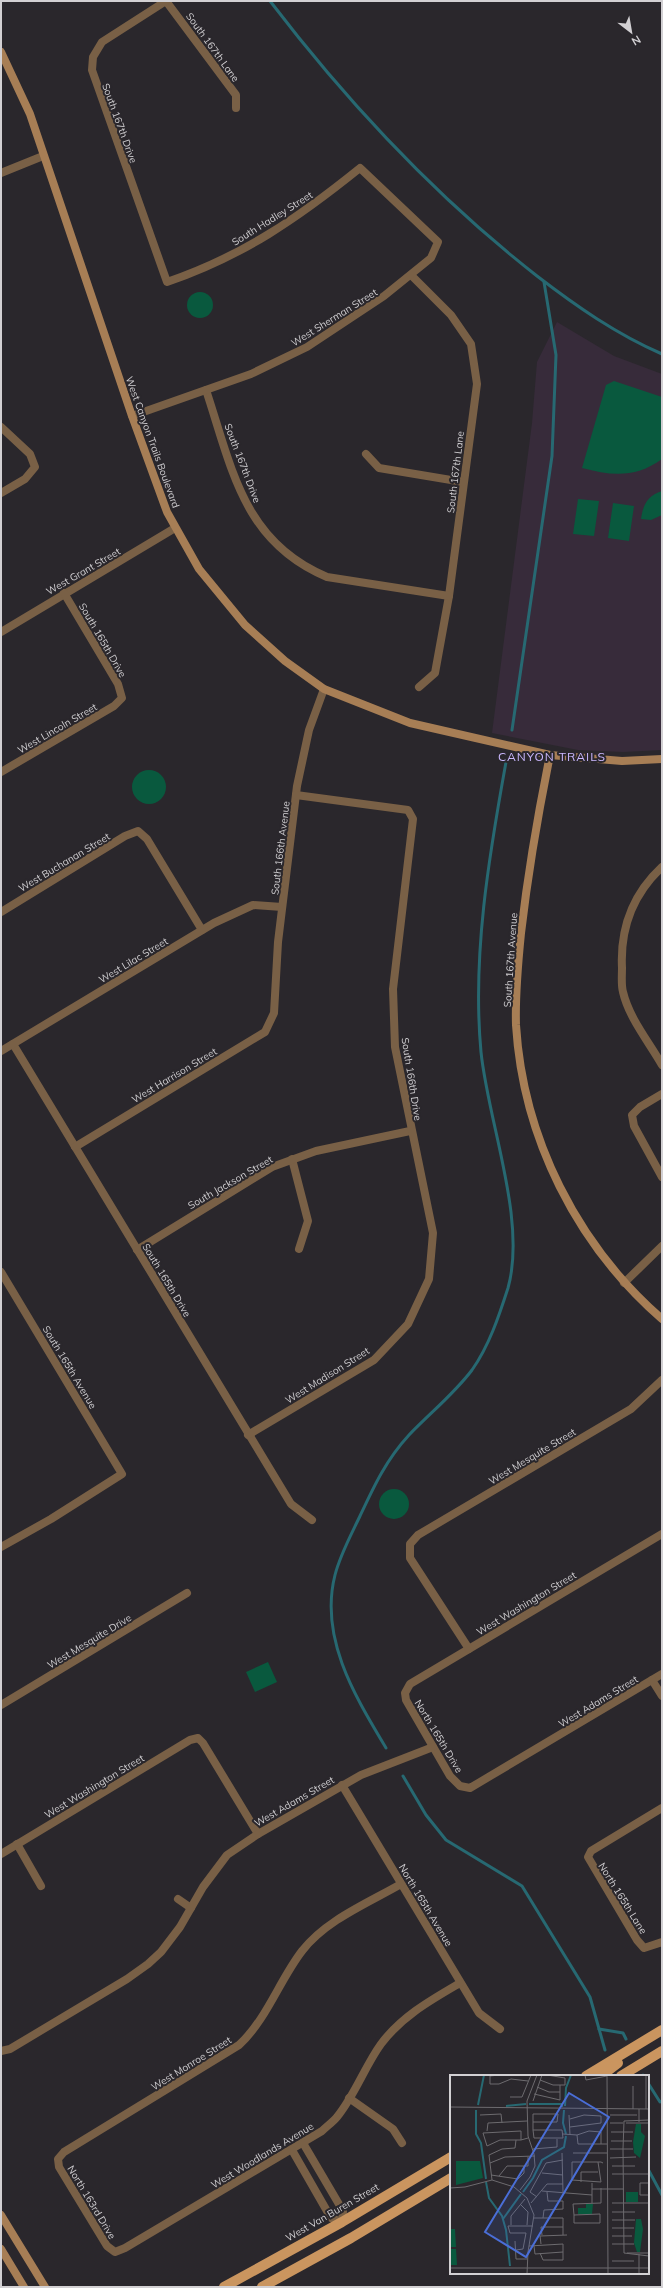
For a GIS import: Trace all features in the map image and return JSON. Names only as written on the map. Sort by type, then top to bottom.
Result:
[{"type":"main road","points":[[588,2075],[662,2030]]},
{"type":"main road","points":[[602,2075],[615,2066],[630,2050]]},
{"type":"main road","points":[[623,2075],[662,2051]]},
{"type":"main road","name":"West Van Buren Street","points":[[224,2287],[342,2222],[450,2157]]},
{"type":"main road","points":[[262,2287],[351,2238],[450,2179]]},
{"type":"main road","points":[[342,2222],[351,2238]]},
{"type":"street","name":"South 167th Lane","points":[[166,1],[236,95],[236,108]]},
{"type":"street","name":"South 167th Drive","points":[[166,1],[102,42],[93,57],[92,70],[166,282]]},
{"type":"street","name":"West Canyon Trails Boulevard","points":[[1,52],[30,114],[132,416],[167,512],[199,570],[245,625],[286,660],[324,689],[410,723],[550,754],[622,761],[662,759]]},
{"type":"street","points":[[1,173],[43,156]]},
{"type":"street","name":"South Hadley Street","points":[[166,282],[196,272],[253,245],[310,208],[360,168],[438,242]]},
{"type":"street","name":"West Sherman Street","points":[[132,416],[251,374],[307,348],[366,310],[411,275],[432,258],[438,242]]},
{"type":"street","name":"South 167th Lane","points":[[411,275],[451,315],[471,344],[477,384],[449,596],[435,673],[419,687]]},
{"type":"street","name":"South 167th Drive","points":[[206,390],[244,500],[260,527],[289,556],[310,570],[328,577],[449,596]]},
{"type":"street","points":[[1,427],[30,454],[35,467],[25,479],[1,493]]},
{"type":"street","points":[[366,454],[379,468],[464,482]]},
{"type":"street","name":"West Grant Street","points":[[1,632],[175,528]]},
{"type":"street","name":"South 165th Drive","points":[[64,593],[118,684],[122,698]]},
{"type":"street","name":"South 166th Avenue","points":[[274,1013],[278,942],[296,794],[309,730],[324,689]]},
{"type":"street","name":"West Lincoln Street","points":[[1,772],[114,706],[122,698]]},
{"type":"street","name":"South 167th Avenue","points":[[550,754],[524,912],[516,990],[516,1025],[528,1100],[549,1164],[579,1224],[598,1253],[624,1283],[662,1319]]},
{"type":"street","name":"South 166th Drive","points":[[296,794],[408,810],[413,819],[393,990],[395,1047],[410,1131],[433,1233],[429,1279]]},
{"type":"street","name":"West Buchanan Street","points":[[1,912],[125,836],[138,831],[147,839],[202,930]]},
{"type":"street","points":[[662,868],[642,889],[628,914],[623,932],[621,954],[623,991],[632,1013],[662,1065]]},
{"type":"street","name":"West Lilac Street","points":[[1,1051],[202,930],[253,905],[282,907]]},
{"type":"street","name":"West Harrison Street","points":[[75,1147],[265,1032],[274,1013]]},
{"type":"street","name":"South 165th Drive","points":[[13,1044],[291,1504],[312,1520]]},
{"type":"street","points":[[662,1094],[640,1107],[632,1115],[634,1126],[662,1177]]},
{"type":"street","name":"South Jackson Street","points":[[137,1250],[272,1167],[316,1151],[410,1131]]},
{"type":"street","points":[[292,1159],[308,1221],[299,1249]]},
{"type":"street","points":[[624,1283],[662,1246]]},
{"type":"street","name":"South 165th Avenue","points":[[1,1272],[122,1474],[51,1519],[1,1547]]},
{"type":"street","name":"West Madison Street","points":[[248,1435],[374,1360],[408,1324],[429,1279]]},
{"type":"street","name":"West Mesquite Street","points":[[469,1649],[410,1558],[410,1544],[418,1535],[631,1409],[662,1380]]},
{"type":"street","name":"West Washington Street","points":[[405,1693],[410,1684],[662,1534]]},
{"type":"street","name":"West Mesquite Drive","points":[[1,1705],[187,1593]]},
{"type":"street","name":"West Adams Street","points":[[460,1786],[470,1788],[662,1674]]},
{"type":"street","points":[[652,1680],[662,1696]]},
{"type":"street","name":"North 165th Drive","points":[[405,1693],[406,1700],[450,1776],[460,1786]]},
{"type":"street","name":"West Washington Street","points":[[1,1854],[190,1740],[198,1738],[203,1743],[258,1834]]},
{"type":"street","name":"West Adams Street","points":[[1,2052],[10,2049],[127,1979],[148,1964],[161,1952],[180,1927],[227,1855],[258,1834],[361,1775],[433,1747]]},
{"type":"street","name":"North 165th Avenue","points":[[342,1785],[479,2013],[500,2029]]},
{"type":"street","name":"North 165th Lane","points":[[662,1808],[591,1852],[588,1857],[637,1940],[644,1948],[662,1942]]},
{"type":"street","points":[[17,1844],[41,1886]]},
{"type":"street","name":"West Monroe Street","points":[[58,2159],[64,2152],[234,2048],[251,2033],[293,1963],[316,1937],[337,1921],[401,1884]]},
{"type":"street","points":[[178,1899],[191,1908]]},
{"type":"street","name":"West Woodlands Avenue","points":[[115,2252],[125,2248],[322,2131],[338,2117],[382,2043],[398,2025],[416,2009],[460,1983]]},
{"type":"street","points":[[349,2098],[393,2129],[402,2143]]},
{"type":"street","points":[[292,2150],[331,2218],[342,2222],[343,2210],[303,2143]]},
{"type":"street","name":"North 163rd Drive","points":[[58,2159],[59,2167],[107,2246],[115,2252]]},
{"type":"street","points":[[1,2215],[45,2287]]},
{"type":"street","points":[[1,2249],[24,2287]]},
{"type":"shaded area","points":[[557,322],[614,356],[662,374],[662,750],[623,752],[578,750],[492,733],[532,423],[537,362]]},
{"type":"green space","points":[[200,292],[209,296],[213,305],[209,314],[200,318],[191,314],[187,305],[191,296]]},
{"type":"green space","points":[[614,381],[662,397],[662,459],[643,470],[624,474],[614,474],[582,468],[606,385]]},
{"type":"green space","points":[[662,491],[662,515],[651,520],[641,519],[643,509],[649,498]]},
{"type":"green space","points":[[578,499],[599,501],[594,536],[573,534]]},
{"type":"green space","points":[[613,503],[634,506],[629,541],[608,538]]},
{"type":"green space","points":[[146,770],[152,770],[156,771],[163,777],[166,787],[165,794],[159,801],[152,804],[146,804],[142,803],[135,797],[132,790],[132,784],[133,780],[139,773]]},
{"type":"green space","points":[[394,1489],[400,1490],[408,1498],[408,1510],[400,1518],[394,1519],[388,1518],[380,1510],[379,1504],[380,1498],[388,1490]]},
{"type":"green space","points":[[268,1662],[277,1682],[255,1692],[246,1672]]},
{"type":"waterway","points":[[270,1],[330,76],[362,112],[395,147],[464,214],[500,246],[567,298],[597,319],[629,338],[662,354]]},
{"type":"waterway","points":[[512,730],[552,456],[556,355],[544,282]]},
{"type":"waterway","points":[[386,1748],[363,1708],[343,1666],[336,1644],[332,1621],[331,1598],[335,1575],[340,1560],[349,1538],[381,1474],[401,1444],[450,1395],[472,1370],[484,1351],[508,1288],[513,1261],[513,1232],[510,1202],[485,1079],[481,1052],[479,1016],[480,943],[488,870],[506,762]]},
{"type":"waterway","points":[[403,1776],[426,1815],[446,1840],[522,1886],[590,1997],[605,2050]]},
{"type":"waterway","points":[[599,2029],[623,2033],[626,2039]]},
{"type":"waterway","points":[[649,2085],[660,2102],[662,2101]]},
{"type":"waterway","points":[[649,2171],[662,2195]]},
{"type":"district","name":"CANYON TRAILS","points":[[552,757]]}]
